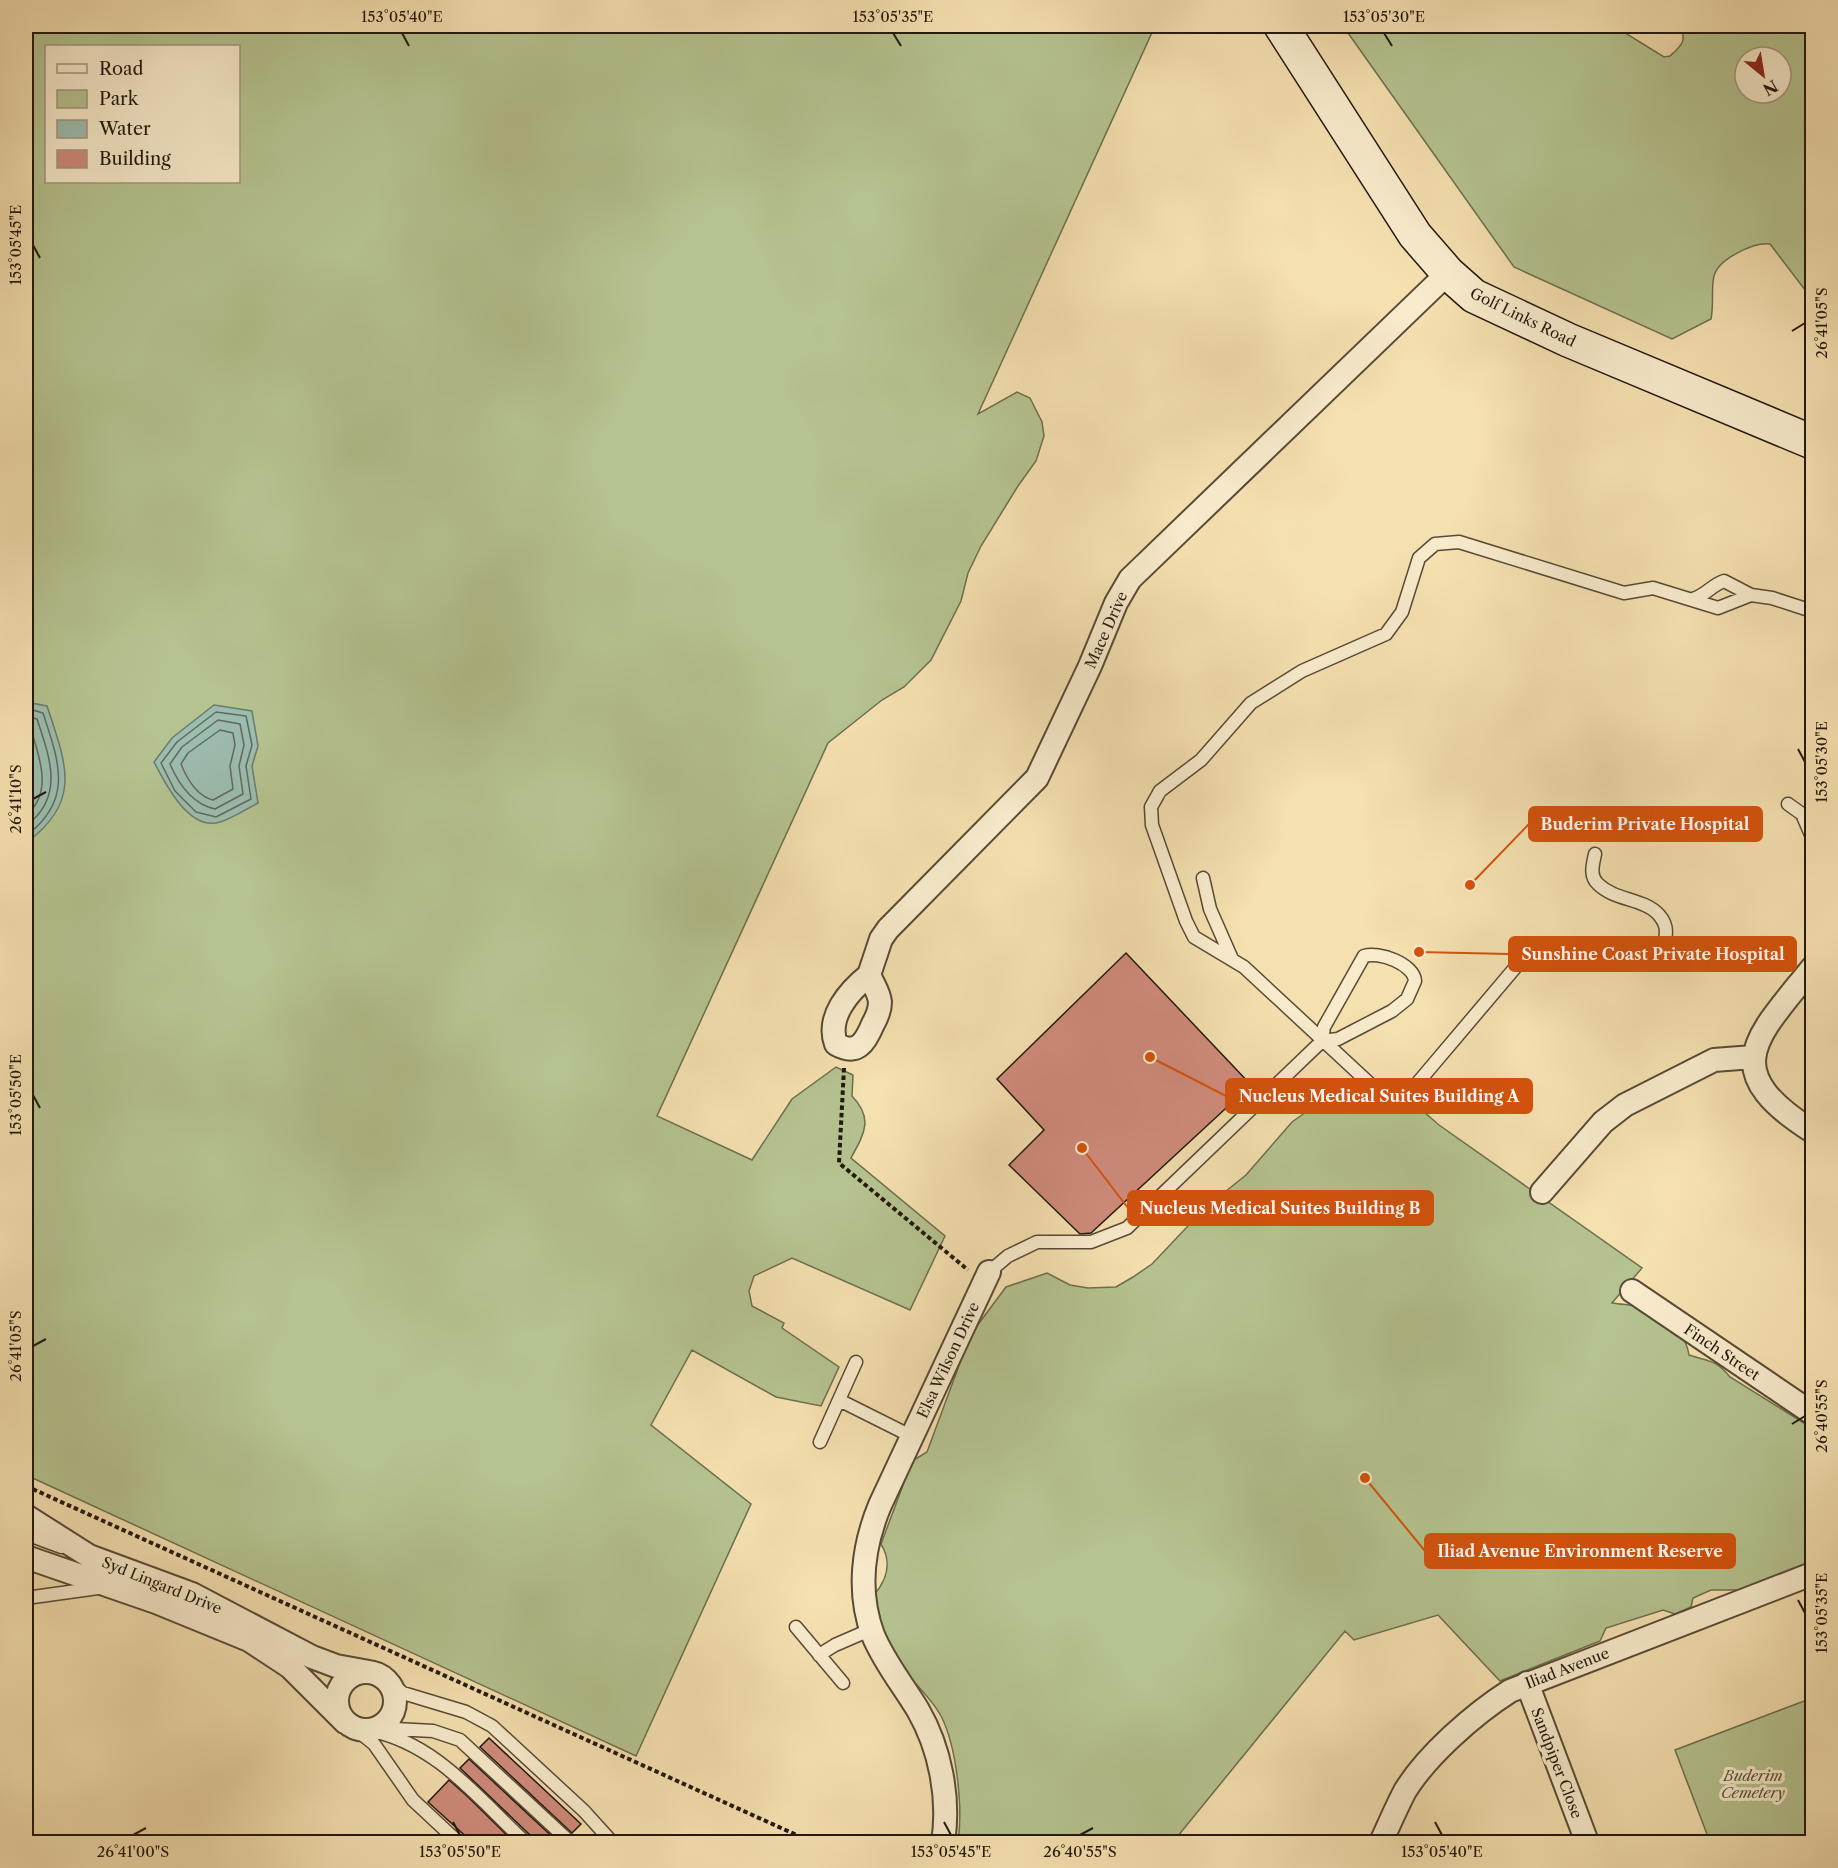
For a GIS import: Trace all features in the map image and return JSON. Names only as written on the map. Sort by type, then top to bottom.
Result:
[{"type":"main road","name":"Golf Links Road","points":[[1281,26],[1415,235],[1448,273],[1474,296],[1520,319],[1812,442]]},
{"type":"street","name":"Mace Drive","points":[[845,1050],[836,1044],[833,1026],[846,997],[869,975],[881,939],[888,929],[1037,778],[1130,579],[1448,273]]},
{"type":"street","points":[[1812,968],[1760,1035],[1753,1057],[1756,1076],[1768,1095],[1787,1114],[1812,1131]]},
{"type":"street","points":[[845,1050],[855,1050],[863,1045],[879,1012],[878,993],[869,975]]},
{"type":"street","points":[[1542,1192],[1603,1122],[1625,1105],[1714,1060],[1753,1057]]},
{"type":"street","name":"Elsa Wilson Drive","points":[[943,1842],[945,1802],[934,1747],[927,1728],[880,1650],[872,1629],[865,1589],[867,1547],[876,1516],[986,1277]]},
{"type":"street","name":"Finch Street","points":[[1632,1291],[1812,1413]]},
{"type":"street","name":"Syd Lingard Drive","points":[[26,1516],[89,1556],[192,1594],[312,1657],[336,1666],[378,1676]]},
{"type":"street","name":"Syd Lingard Drive","points":[[26,1557],[190,1615],[259,1646],[361,1727]]},
{"type":"street","name":"Iliad Avenue","points":[[1382,1842],[1405,1791],[1427,1762],[1495,1701],[1527,1683],[1812,1574]]},
{"type":"street","points":[[351,1676],[378,1676],[394,1692],[395,1706],[389,1719],[361,1727],[337,1705],[341,1686],[351,1676]]},
{"type":"street","name":"Sandpiper Close","points":[[1527,1683],[1587,1842]]},
{"type":"lane","points":[[1595,854],[1592,872],[1598,884],[1620,897],[1652,908],[1665,923],[1665,943],[1655,957],[1647,962],[1631,963],[1554,946],[1542,945],[1531,949],[1420,1081],[1409,1090],[1391,1097],[1377,1093],[1232,958],[1201,943],[1189,929],[1152,825],[1153,800],[1167,785],[1201,760],[1251,703],[1302,671],[1386,633],[1402,612],[1417,563],[1428,547],[1443,541],[1460,542],[1617,592],[1629,593],[1653,588],[1718,608],[1751,595]]},
{"type":"lane","points":[[1693,599],[1702,596],[1714,585],[1724,581],[1751,595],[1772,598],[1812,611]]},
{"type":"lane","points":[[1788,804],[1802,814],[1812,837]]},
{"type":"lane","points":[[1203,878],[1210,909],[1232,958]]},
{"type":"lane","name":"Elsa Wilson Drive","points":[[986,1277],[1001,1260],[1037,1242],[1091,1242],[1127,1228],[1322,1041],[1338,1039],[1401,1005],[1415,981],[1413,973],[1404,965],[1377,955],[1364,956],[1324,1026],[1322,1041]]},
{"type":"lane","points":[[820,1442],[856,1362]]},
{"type":"lane","points":[[839,1400],[913,1437]]},
{"type":"lane","points":[[26,1534],[89,1556]]},
{"type":"lane","points":[[26,1598],[82,1588],[117,1589]]},
{"type":"lane","points":[[796,1627],[843,1683]]},
{"type":"lane","points":[[819,1655],[835,1645],[872,1629]]},
{"type":"lane","points":[[378,1676],[403,1693],[466,1712],[492,1726],[584,1811],[612,1842]]},
{"type":"lane","points":[[361,1727],[409,1742],[430,1754],[525,1842]]},
{"type":"lane","points":[[361,1727],[433,1731],[460,1740],[570,1842]]},
{"type":"lane","name":"Syd Lingard Drive","points":[[361,1727],[413,1800],[458,1842]]},
{"type":"path","points":[[845,1050],[839,1163],[986,1277]]},
{"type":"path","points":[[26,1486],[812,1842]]},
{"type":"green space","points":[[26,26],[1155,26],[978,414],[1017,392],[1030,398],[1042,422],[1044,436],[1036,461],[981,546],[968,573],[961,601],[931,660],[904,687],[882,700],[828,743],[657,1116],[752,1160],[792,1099],[836,1067],[853,1075],[852,1096],[859,1104],[865,1119],[863,1134],[851,1158],[945,1236],[910,1310],[792,1258],[754,1276],[749,1291],[752,1306],[784,1323],[782,1328],[839,1367],[821,1406],[776,1397],[692,1350],[651,1425],[751,1504],[636,1756],[26,1475]]},
{"type":"green space","points":[[1343,26],[1614,26],[1664,57],[1670,56],[1682,42],[1683,35],[1680,26],[1812,26],[1812,299],[1770,244],[1755,246],[1729,258],[1717,270],[1713,280],[1711,319],[1672,339],[1514,267]]},
{"type":"green space","points":[[1337,1090],[1360,1107],[1369,1110],[1380,1109],[1409,1099],[1439,1125],[1642,1268],[1612,1303],[1651,1309],[1664,1316],[1681,1334],[1689,1355],[1716,1364],[1730,1377],[1812,1428],[1812,1570],[1778,1575],[1746,1590],[1711,1590],[1693,1598],[1691,1607],[1675,1614],[1663,1610],[1606,1628],[1600,1641],[1500,1681],[1438,1615],[1354,1640],[1345,1631],[1173,1842],[958,1842],[959,1796],[955,1761],[947,1729],[931,1701],[901,1667],[886,1645],[880,1629],[874,1595],[885,1577],[887,1564],[881,1544],[912,1461],[927,1452],[964,1352],[977,1326],[1006,1287],[1047,1273],[1070,1285],[1088,1288],[1116,1287],[1133,1277],[1152,1264],[1205,1208],[1246,1175],[1292,1122]]},
{"type":"green space","name":"Buderim Cemetery","points":[[1812,1698],[1812,1842],[1710,1842],[1675,1750]]},
{"type":"water","points":[[26,702],[47,706],[60,746],[65,780],[63,796],[56,812],[44,827],[26,843]]},
{"type":"water","points":[[214,705],[252,711],[258,746],[252,766],[258,803],[235,816],[220,822],[209,823],[198,820],[188,813],[172,793],[154,762],[172,738]]},
{"type":"building","points":[[1126,953],[1251,1085],[1091,1233],[1080,1234],[1009,1165],[1044,1130],[997,1079]]},
{"type":"building","points":[[489,1738],[581,1824],[572,1833],[480,1747]]},
{"type":"building","points":[[469,1759],[558,1842],[533,1842],[531,1836],[460,1768]]},
{"type":"building","points":[[449,1780],[514,1842],[472,1842],[428,1802]]},
{"type":"place","name":"Buderim Private Hospital","points":[[1470,885]]},
{"type":"place","name":"Sunshine Coast Private Hospital","points":[[1419,952]]},
{"type":"place","name":"Nucleus Medical Suites Building A","points":[[1150,1057]]},
{"type":"place","name":"Nucleus Medical Suites Building B","points":[[1082,1148]]},
{"type":"place","name":"Iliad Avenue Environment Reserve","points":[[1365,1478]]}]
